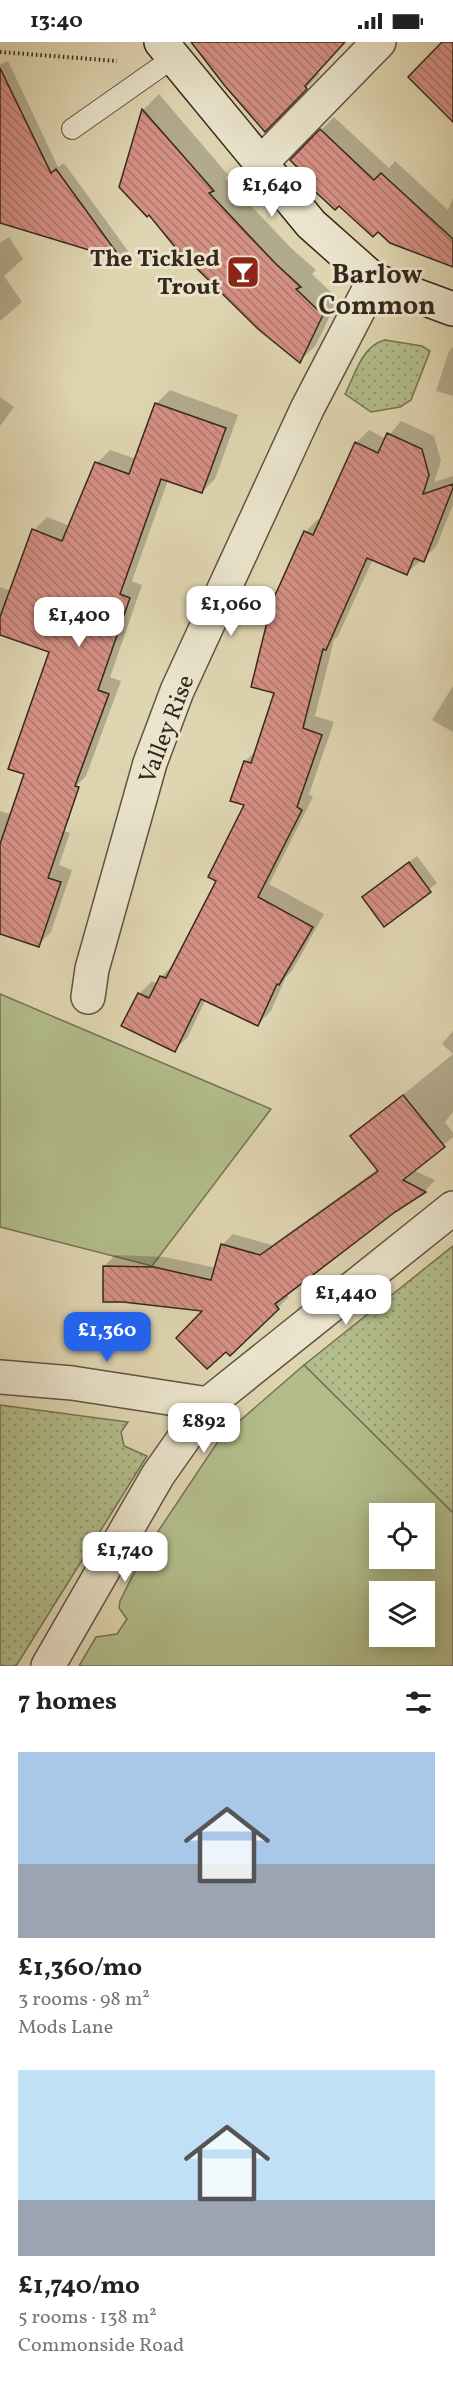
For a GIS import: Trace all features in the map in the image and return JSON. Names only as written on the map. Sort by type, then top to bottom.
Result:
[{"type":"street","points":[[260,164],[380,42]]},
{"type":"street","points":[[165,47],[311,224],[374,280],[453,309]]},
{"type":"street","name":"Valley Rise","points":[[88,997],[92,969],[150,762],[177,691],[307,409],[374,280]]},
{"type":"street","points":[[48,1666],[158,1475],[208,1404],[453,1208]]},
{"type":"street","points":[[0,1377],[72,1383],[208,1404]]},
{"type":"lane","points":[[72,129],[165,47]]},
{"type":"path","points":[[0,52],[124,61],[165,47]]},
{"type":"green space","points":[[385,340],[422,346],[430,351],[411,400],[400,407],[371,412],[345,394],[365,354],[377,343]]},
{"type":"green space","points":[[0,994],[271,1109],[152,1266],[0,1227]]},
{"type":"green space","points":[[453,1246],[453,1513],[304,1365]]},
{"type":"green space","points":[[304,1365],[453,1513],[453,1666],[79,1666],[96,1637],[117,1634],[127,1619],[119,1608],[120,1601],[145,1551],[221,1437]]},
{"type":"green space","points":[[0,1405],[128,1422],[121,1432],[124,1446],[147,1456],[16,1666],[0,1666]]},
{"type":"building","points":[[191,42],[345,42],[305,86],[307,89],[265,132]]},
{"type":"building","points":[[442,42],[453,42],[453,122],[408,77]]},
{"type":"building","points":[[0,68],[51,173],[56,169],[122,260],[0,223]]},
{"type":"building","name":"The Tickled Trout","points":[[142,109],[214,191],[209,193],[301,287],[296,289],[323,315],[300,363],[258,329],[175,247],[149,215],[147,217],[119,187]]},
{"type":"building","points":[[320,129],[374,180],[381,173],[453,239],[453,267],[390,243],[378,232],[373,237],[339,206],[335,210],[294,172],[298,168],[290,160]]},
{"type":"building","points":[[155,403],[226,428],[202,493],[161,479],[120,594],[130,598],[98,690],[109,694],[75,786],[79,787],[48,878],[61,882],[39,947],[0,934],[0,844],[24,774],[8,769],[49,652],[0,635],[0,617],[32,529],[62,541],[95,462],[129,474]]},
{"type":"building","points":[[387,433],[422,449],[429,475],[423,494],[453,484],[453,488],[424,562],[414,558],[407,575],[367,558],[326,650],[323,649],[303,728],[322,735],[297,807],[302,810],[258,897],[313,927],[279,985],[277,984],[258,1026],[201,999],[175,1052],[121,1026],[138,993],[149,998],[160,976],[166,978],[216,881],[208,877],[244,805],[230,801],[244,761],[251,763],[274,693],[251,687],[272,602],[304,531],[313,535],[355,442],[378,453]]},
{"type":"building","points":[[409,862],[431,892],[384,927],[362,897]]},
{"type":"building","points":[[403,1095],[445,1147],[403,1180],[426,1192],[395,1212],[275,1304],[279,1309],[230,1356],[226,1352],[207,1369],[176,1338],[202,1311],[123,1302],[103,1302],[103,1266],[154,1267],[211,1280],[221,1244],[260,1255],[378,1171],[350,1136]]},
{"type":"place","name":"The Tickled Trout","points":[[243,272]]},
{"type":"district","name":"Barlow Common","points":[[377,290]]}]
